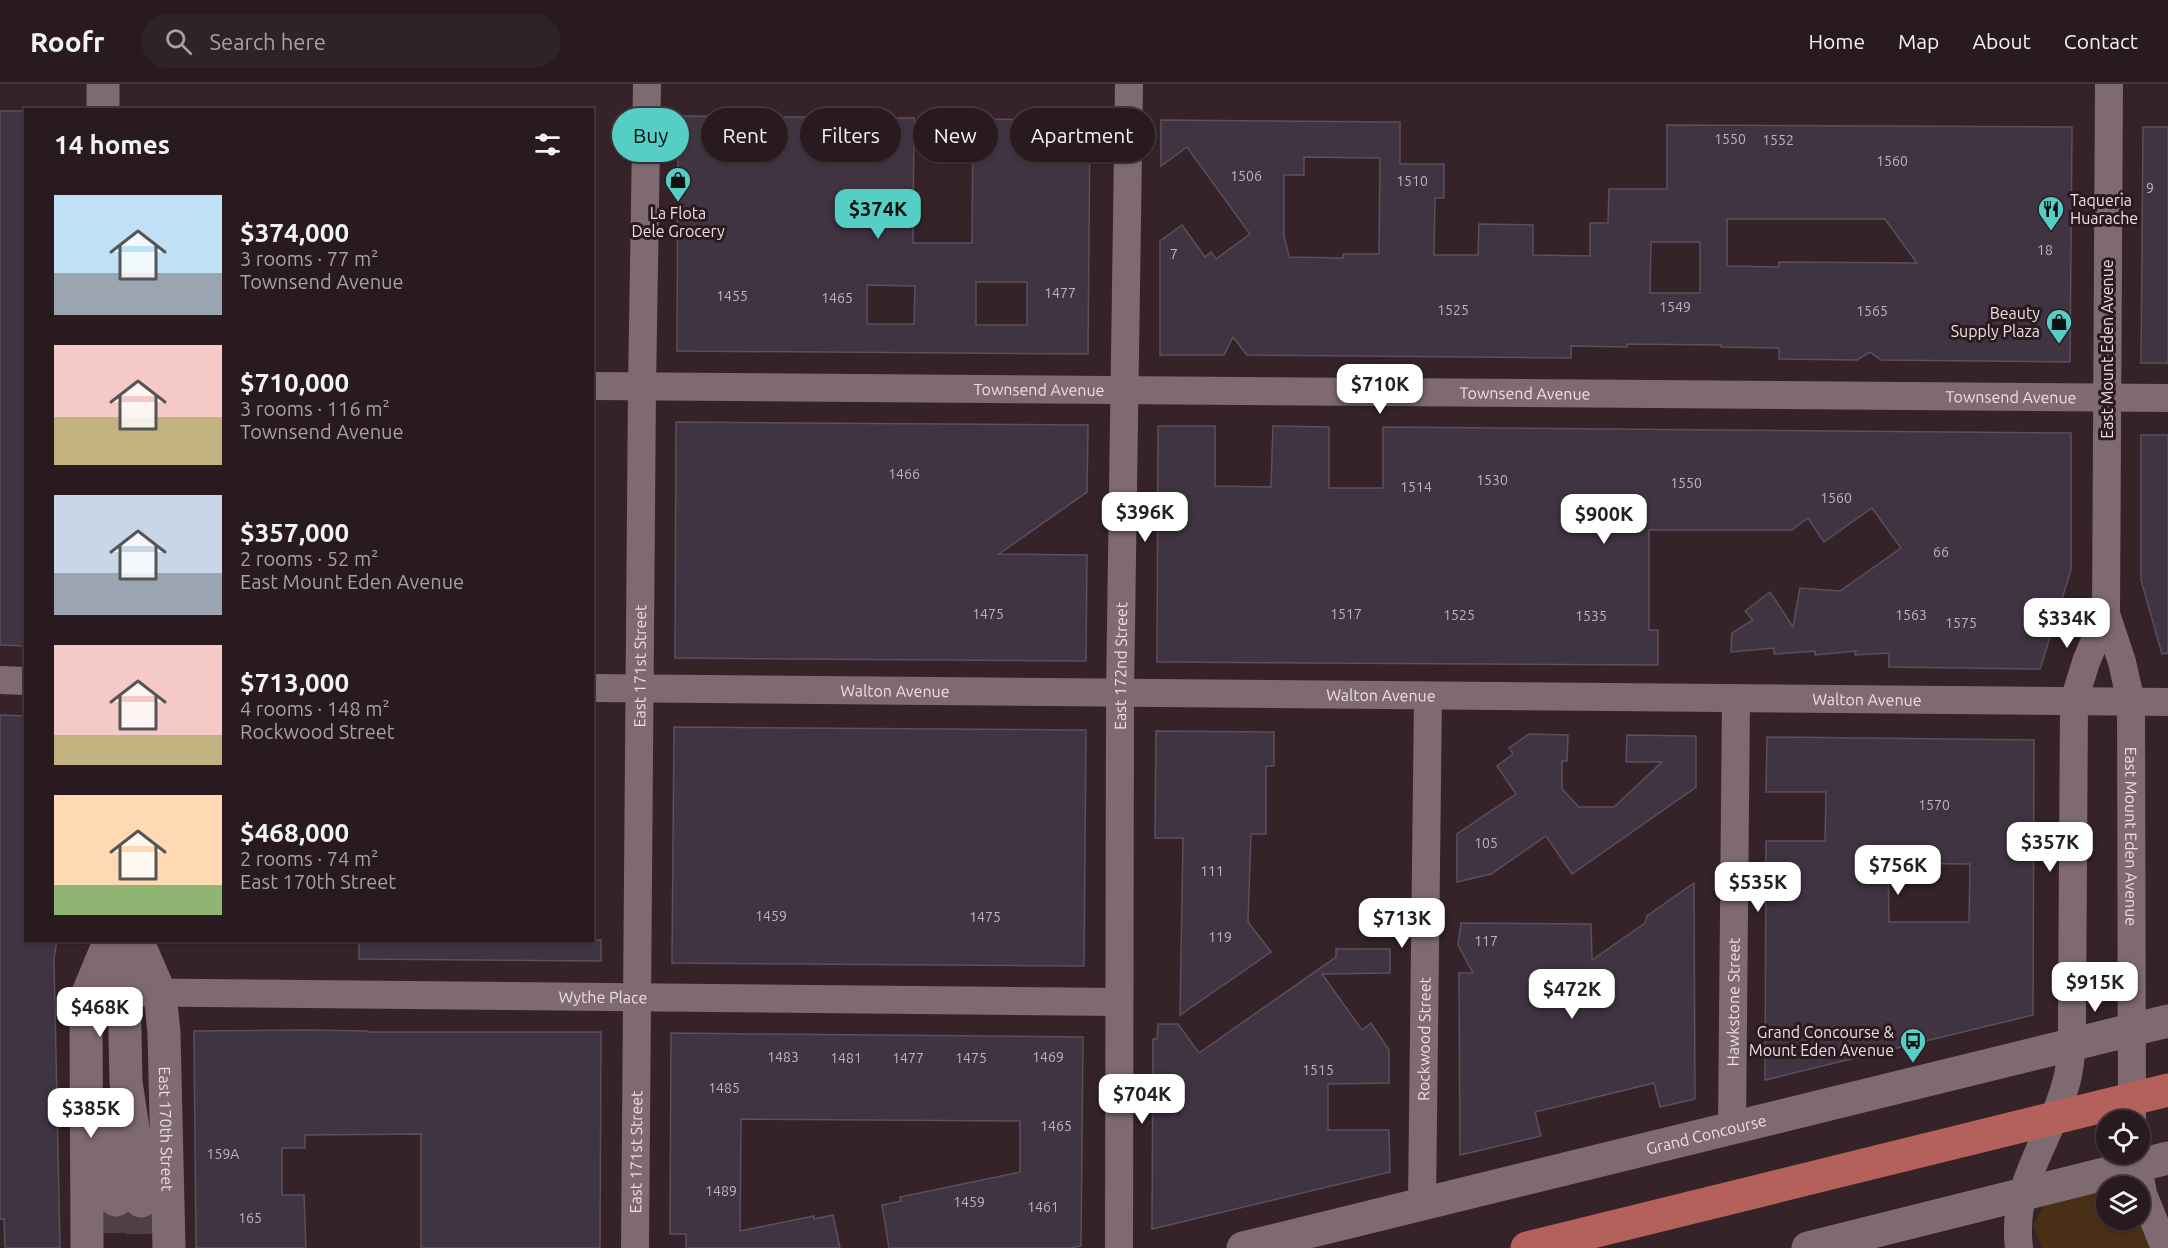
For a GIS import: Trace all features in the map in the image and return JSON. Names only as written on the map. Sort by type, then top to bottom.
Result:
[{"type":"main road","points":[[2132,1110],[2168,1090]]},
{"type":"main road","points":[[1527,1248],[2054,1118],[2096,1114]]},
{"type":"main road","points":[[1559,1240],[1615,1248]]},
{"type":"street","points":[[103,84],[103,108]]},
{"type":"street","name":"East 171st Street","points":[[635,1248],[642,386],[647,84]]},
{"type":"street","name":"East 172nd Street","points":[[1119,1248],[1120,693],[1129,84]]},
{"type":"street","name":"East Mount Eden Avenue","points":[[2109,84],[2106,614],[2122,662],[2131,702],[2130,1031],[2132,1110]]},
{"type":"street","name":"Townsend Avenue","points":[[594,386],[2168,398]]},
{"type":"street","name":"East Mount Eden Avenue","points":[[2019,1248],[2017,1221],[2021,1194],[2054,1118],[2067,1079],[2072,1045],[2074,701],[2086,663],[2106,614]]},
{"type":"street","points":[[0,680],[24,681]]},
{"type":"street","name":"Walton Avenue","points":[[594,688],[2168,702]]},
{"type":"street","name":"Rockwood Street","points":[[1422,1203],[1428,696]]},
{"type":"street","name":"Hawkstone Street","points":[[1732,1128],[1736,698]]},
{"type":"street","points":[[87,1248],[86,1017],[88,993],[109,942]]},
{"type":"street","name":"East 170th Street","points":[[123,942],[126,1082],[139,1168],[128,1200]]},
{"type":"street","name":"East 170th Street","points":[[138,942],[160,993],[164,1032],[169,1248]]},
{"type":"street","name":"Wythe Place","points":[[88,993],[1119,1002]]},
{"type":"street","name":"Grand Concourse","points":[[1243,1248],[2168,1021]]},
{"type":"street","points":[[1808,1248],[2129,1164]]},
{"type":"street","points":[[2147,1164],[2147,1206],[2165,1248]]},
{"type":"shaded area","points":[[2096,1185],[2096,1230],[2143,1230],[2150,1248],[2042,1248],[2033,1226],[2048,1197]]},
{"type":"building","points":[[0,111],[24,111],[24,646],[0,645]]},
{"type":"building","points":[[689,116],[701,116],[701,162],[788,162],[788,117],[800,117],[800,162],[901,162],[901,118],[913,118],[913,243],[972,243],[973,162],[998,162],[998,119],[1010,119],[1010,162],[1090,162],[1088,354],[677,351],[678,162],[689,162]],"holes":[[[976,282],[1027,282],[1027,325],[976,325]],[[867,285],[915,286],[914,324],[867,324]]]},
{"type":"building","points":[[1161,120],[1400,122],[1400,164],[1444,164],[1444,198],[1435,198],[1434,255],[1478,255],[1479,224],[1533,225],[1533,255],[1590,256],[1590,223],[1608,223],[1609,189],[1667,189],[1667,125],[2072,127],[2070,362],[1881,360],[1870,352],[1857,360],[1779,359],[1779,348],[1627,344],[1627,347],[1571,346],[1571,358],[1247,355],[1233,337],[1224,355],[1160,355],[1160,241],[1182,225],[1205,257],[1211,252],[1216,259],[1250,234],[1187,147],[1161,166]],"holes":[[[1304,157],[1380,158],[1379,254],[1343,254],[1343,258],[1289,257],[1284,236],[1284,175],[1304,175]],[[1727,219],[1885,219],[1917,263],[1779,262],[1779,267],[1727,266]],[[1651,242],[1700,242],[1700,293],[1650,293]]]},
{"type":"building","points":[[2143,127],[2168,127],[2168,363],[2141,363]]},
{"type":"building","points":[[676,422],[1088,425],[1087,492],[999,554],[1087,555],[1086,661],[675,658]]},
{"type":"building","points":[[1158,426],[1215,426],[1215,486],[1271,487],[1273,426],[1329,427],[1329,488],[1383,488],[1383,427],[2071,433],[2071,570],[2040,669],[1889,667],[1889,653],[1855,655],[1856,651],[1815,655],[1815,651],[1774,654],[1774,648],[1731,652],[1732,633],[1753,620],[1745,611],[1770,592],[1793,627],[1800,588],[1840,591],[1901,548],[1872,508],[1824,542],[1808,518],[1792,530],[1649,530],[1649,630],[1658,630],[1658,665],[1157,662]]},
{"type":"building","points":[[2141,435],[2168,435],[2168,653],[2162,654],[2141,580]]},
{"type":"building","points":[[0,715],[24,716],[24,942],[57,942],[54,959],[60,1248],[5,1248],[4,1219],[0,1219]]},
{"type":"building","points":[[674,727],[1086,730],[1084,966],[672,963]]},
{"type":"building","points":[[1156,731],[1274,732],[1274,766],[1266,766],[1266,834],[1251,834],[1248,922],[1271,952],[1180,1015],[1183,838],[1155,838]]},
{"type":"building","points":[[1529,734],[1568,735],[1567,761],[1562,761],[1562,789],[1579,807],[1614,807],[1662,762],[1626,762],[1627,735],[1696,736],[1696,787],[1572,874],[1546,836],[1491,874],[1457,882],[1457,834],[1516,794],[1497,766],[1513,754],[1509,748]]},
{"type":"building","points":[[1767,737],[2034,740],[2033,1015],[1765,1080],[1766,841],[1825,841],[1826,792],[1766,792]],"holes":[[[1888,863],[1970,864],[1969,922],[1889,922]]]},
{"type":"building","points":[[1694,883],[1695,1099],[1660,1107],[1654,1083],[1535,1112],[1541,1136],[1460,1155],[1459,973],[1473,973],[1458,945],[1461,923],[1591,924],[1592,960],[1645,923],[1647,916]]},
{"type":"building","points":[[594,940],[601,940],[601,961],[359,959],[359,942],[594,942]]},
{"type":"building","points":[[1336,949],[1390,949],[1390,973],[1322,974],[1362,1030],[1371,1023],[1389,1050],[1389,1083],[1328,1084],[1328,1130],[1389,1130],[1390,1172],[1152,1229],[1153,1039],[1157,1039],[1158,1024],[1178,1024],[1199,1053],[1336,957]]},
{"type":"building","points":[[194,1031],[601,1032],[600,1248],[421,1248],[421,1134],[305,1135],[305,1148],[282,1148],[282,1195],[304,1195],[306,1248],[196,1248]]},
{"type":"building","points":[[671,1033],[1083,1037],[1081,1246],[1071,1248],[889,1248],[882,1205],[901,1201],[900,1197],[1020,1172],[1020,1121],[741,1119],[740,1231],[814,1216],[814,1219],[833,1215],[840,1248],[686,1248],[686,1234],[670,1234]]},
{"type":"tunnel","points":[[116,1200],[117,1248]]},
{"type":"tunnel","points":[[141,1201],[142,1248]]},
{"type":"place","name":"La Flota Dele Grocery","points":[[678,203]]},
{"type":"place","name":"Taqueria Huarache","points":[[2051,232]]},
{"type":"place","name":"Beauty Supply Plaza","points":[[2059,345]]},
{"type":"place","name":"Grand Concourse & Mount Eden Avenue","points":[[1913,1064]]}]
